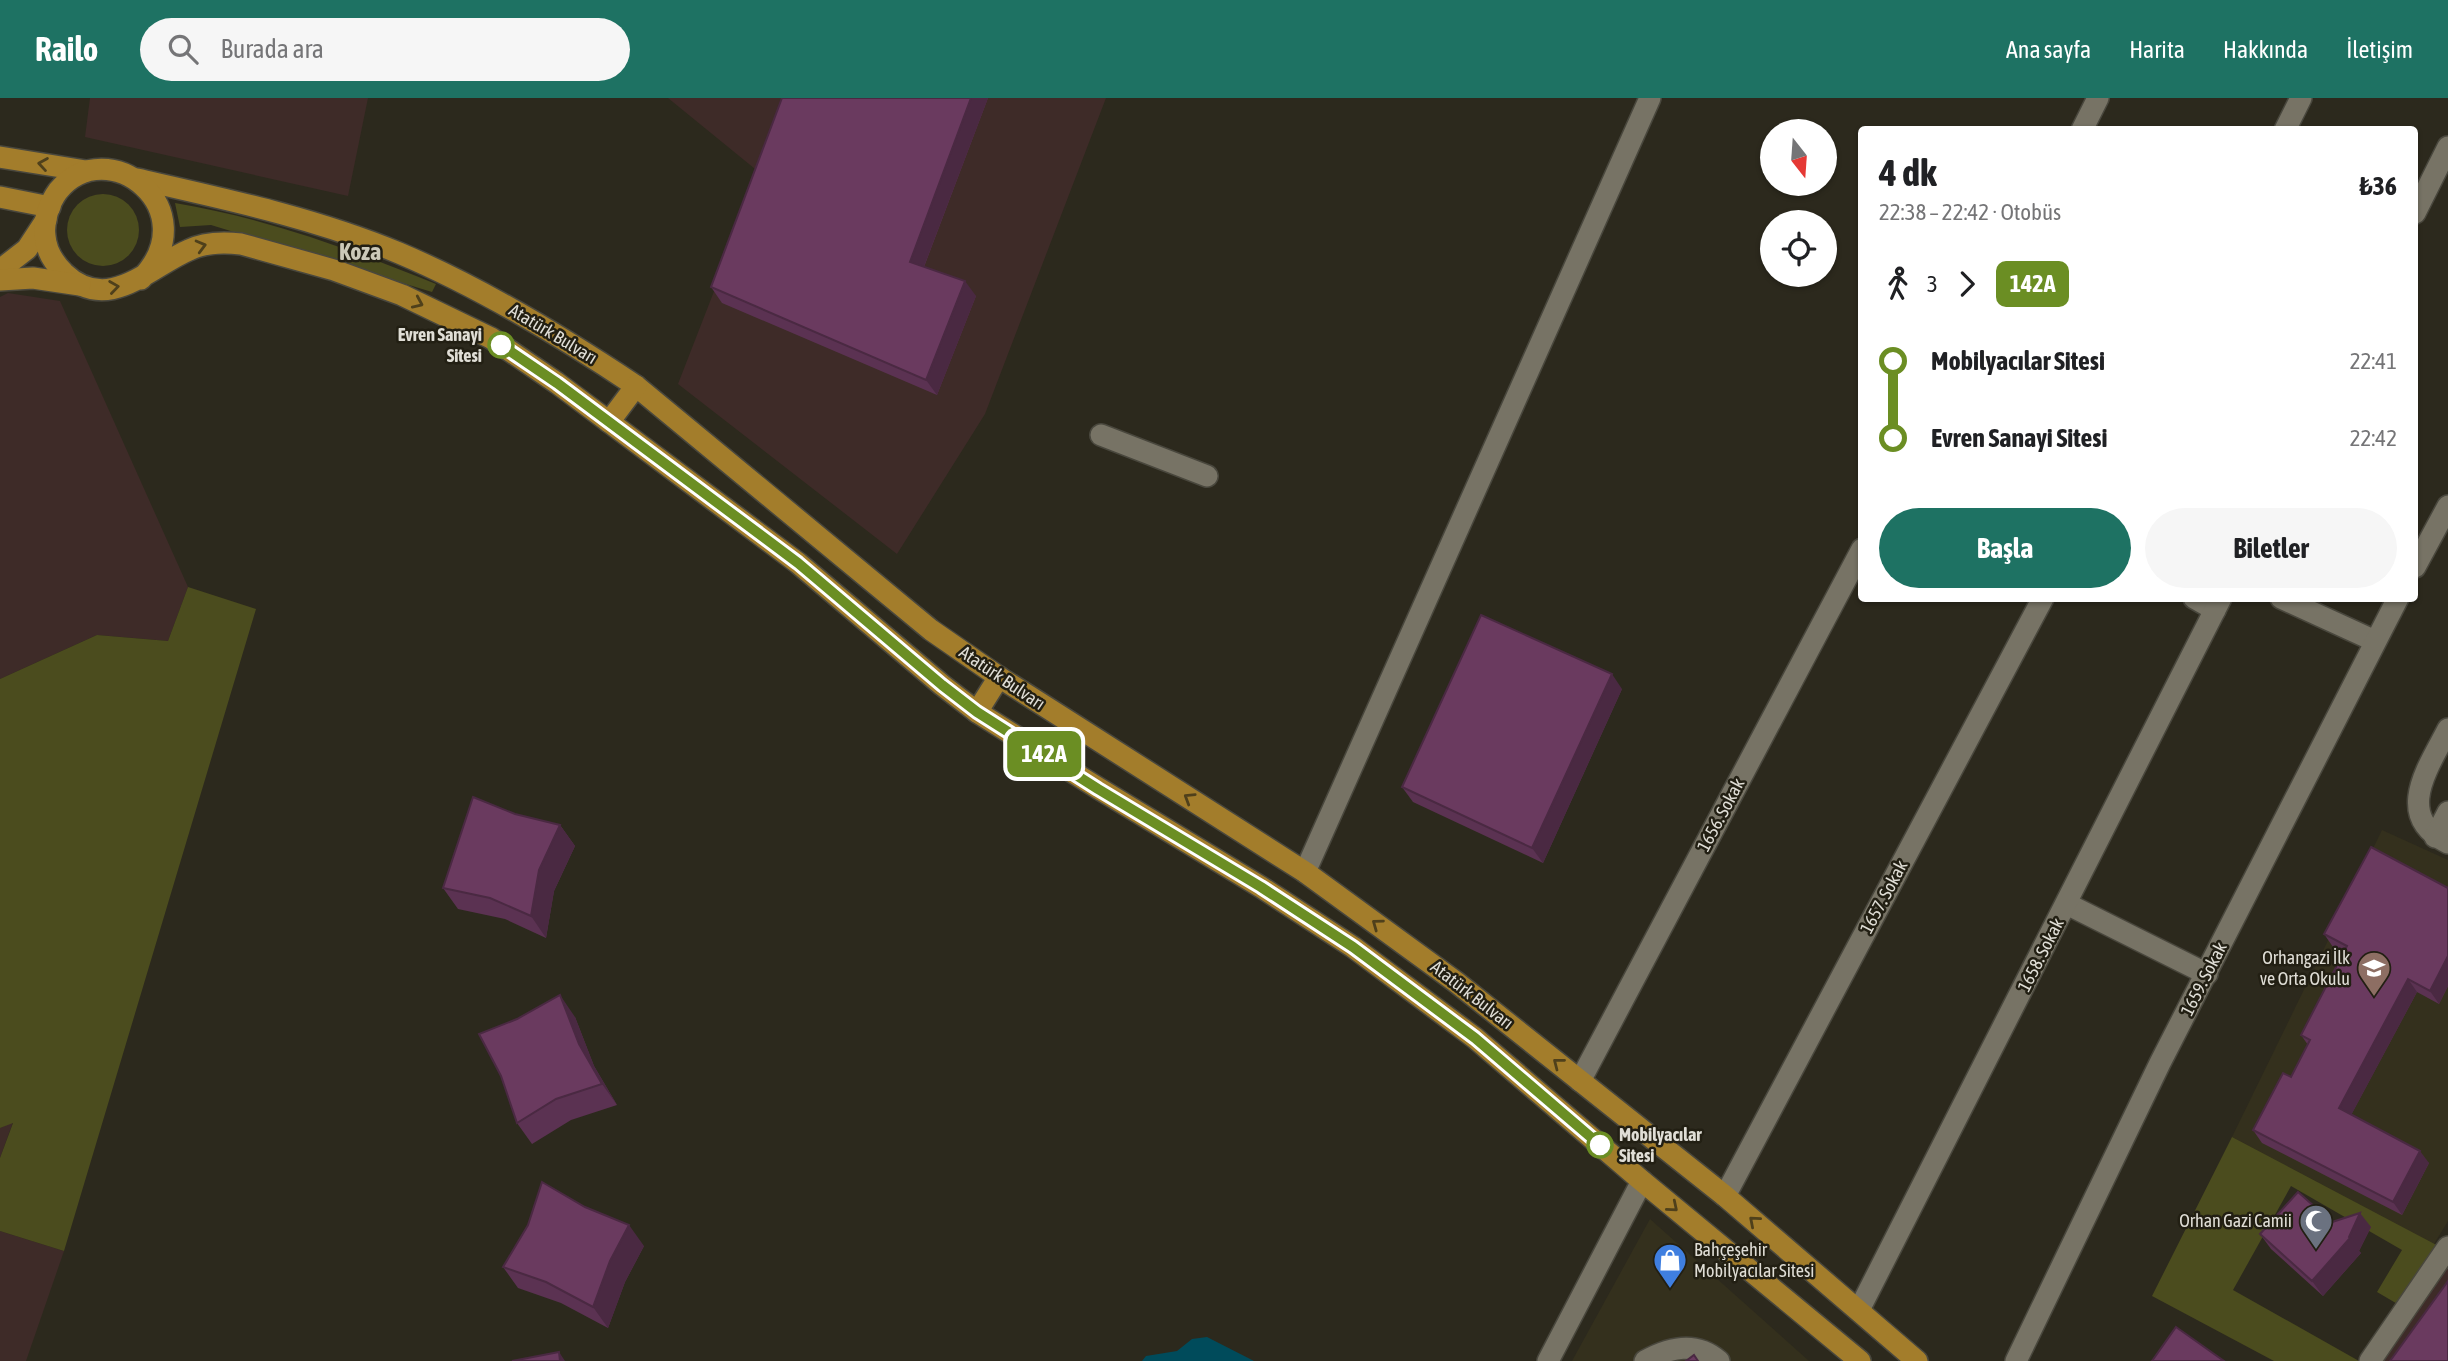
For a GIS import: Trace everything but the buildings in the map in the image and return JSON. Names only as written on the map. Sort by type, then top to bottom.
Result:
[{"type":"main road","name":"Atatürk Bulvarı","points":[[0,157],[86,171],[106,169],[301,220],[398,253],[480,292],[538,324],[636,386],[931,630],[999,677],[1306,872],[1456,982],[1726,1196],[1917,1361]]},
{"type":"main road","points":[[0,270],[27,249],[48,214],[55,195],[64,185],[86,171]]},
{"type":"main road","points":[[133,178],[148,189],[159,205],[164,223],[159,257],[141,279]]},
{"type":"main road","points":[[0,197],[48,214]]},
{"type":"main road","points":[[48,214],[47,244],[57,266],[85,286]]},
{"type":"main road","name":"Atatürk Bulvarı","points":[[0,280],[33,278],[106,289],[141,279],[190,249],[222,242],[268,250],[334,270],[402,295],[491,338],[798,563],[977,712],[1261,887],[1353,947],[1475,1038],[1642,1181],[1860,1361]]},
{"type":"main road","points":[[609,422],[636,386]]},
{"type":"main road","points":[[977,712],[999,677]]},
{"type":"street","points":[[1306,872],[1650,98]]},
{"type":"street","points":[[2084,126],[2098,98]]},
{"type":"street","points":[[2287,126],[2301,98]]},
{"type":"street","points":[[2418,207],[2448,147]]},
{"type":"street","points":[[1101,435],[1207,476]]},
{"type":"street","points":[[2418,561],[2448,506]]},
{"type":"street","name":"1656. Sokak","points":[[1580,1081],[1858,557]]},
{"type":"street","name":"1657. Sokak","points":[[1726,1196],[2041,602]]},
{"type":"street","points":[[2290,602],[2375,641]]},
{"type":"street","name":"1659. Sokak","points":[[2016,1361],[2160,1063],[2396,602]]},
{"type":"street","name":"1658. Sokak","points":[[1858,1310],[2218,604]]},
{"type":"street","points":[[2447,735],[2418,791],[2418,803],[2424,824],[2442,840],[2448,812]]},
{"type":"street","points":[[2067,904],[2207,974]]},
{"type":"street","points":[[1548,1361],[1642,1181]]},
{"type":"street","points":[[2370,1361],[2448,1247]]},
{"type":"street","points":[[1645,1361],[1681,1347],[1701,1349],[1718,1361]]},
{"type":"shaded area","points":[[90,98],[368,98],[348,196],[85,137]]},
{"type":"shaded area","points":[[668,98],[1106,98],[985,414],[897,554],[678,384],[760,173]]},
{"type":"shaded area","points":[[103,194],[123,200],[133,210],[139,230],[133,250],[123,260],[103,266],[83,260],[73,250],[67,230],[73,210],[83,200]]},
{"type":"shaded area","points":[[175,203],[242,217],[308,236],[436,284],[432,292],[211,225],[180,227]]},
{"type":"shaded area","points":[[8,293],[60,301],[188,587],[168,641],[97,635],[0,679],[0,297]]},
{"type":"shaded area","points":[[188,587],[256,609],[64,1251],[0,1231],[0,1158],[13,1123],[0,1128],[0,679],[97,635],[168,641]]},
{"type":"shaded area","name":"Orhangazi İlk ve Orta Okulu","points":[[2382,830],[2448,860],[2448,1221],[2434,1244],[2232,1137]]},
{"type":"shaded area","points":[[13,1122],[0,1158],[0,1128]]},
{"type":"shaded area","points":[[2232,1137],[2446,1250],[2406,1309],[2377,1292],[2402,1250],[2291,1186],[2233,1290],[2359,1361],[2274,1361],[2152,1296]]},
{"type":"shaded area","name":"Bahçeşehir Mobilyacılar Sitesi","points":[[1650,1219],[1809,1361],[1572,1361]]},
{"type":"shaded area","points":[[0,1231],[64,1251],[26,1361],[0,1361]]},
{"type":"shaded area","points":[[2448,1247],[2448,1361],[2370,1361]]},
{"type":"water","points":[[1207,1337],[1254,1361],[1142,1361],[1146,1356],[1177,1351],[1192,1339]]},
{"type":"bus line","name":"142A","points":[[501,345],[557,383],[798,563],[977,712],[1261,887],[1353,947],[1475,1038],[1600,1145]]},
{"type":"place","name":"Evren Sanayi Sitesi","points":[[501,345]]},
{"type":"place","name":"Orhangazi İlk ve Orta Okulu","points":[[2374,998]]},
{"type":"place","name":"Mobilyacılar Sitesi","points":[[1600,1145]]},
{"type":"place","name":"Orhan Gazi Camii","points":[[2316,1251]]},
{"type":"place","name":"Bahçeşehir Mobilyacılar Sitesi","points":[[1670,1290]]},
{"type":"district","name":"Koza","points":[[360,252]]}]
